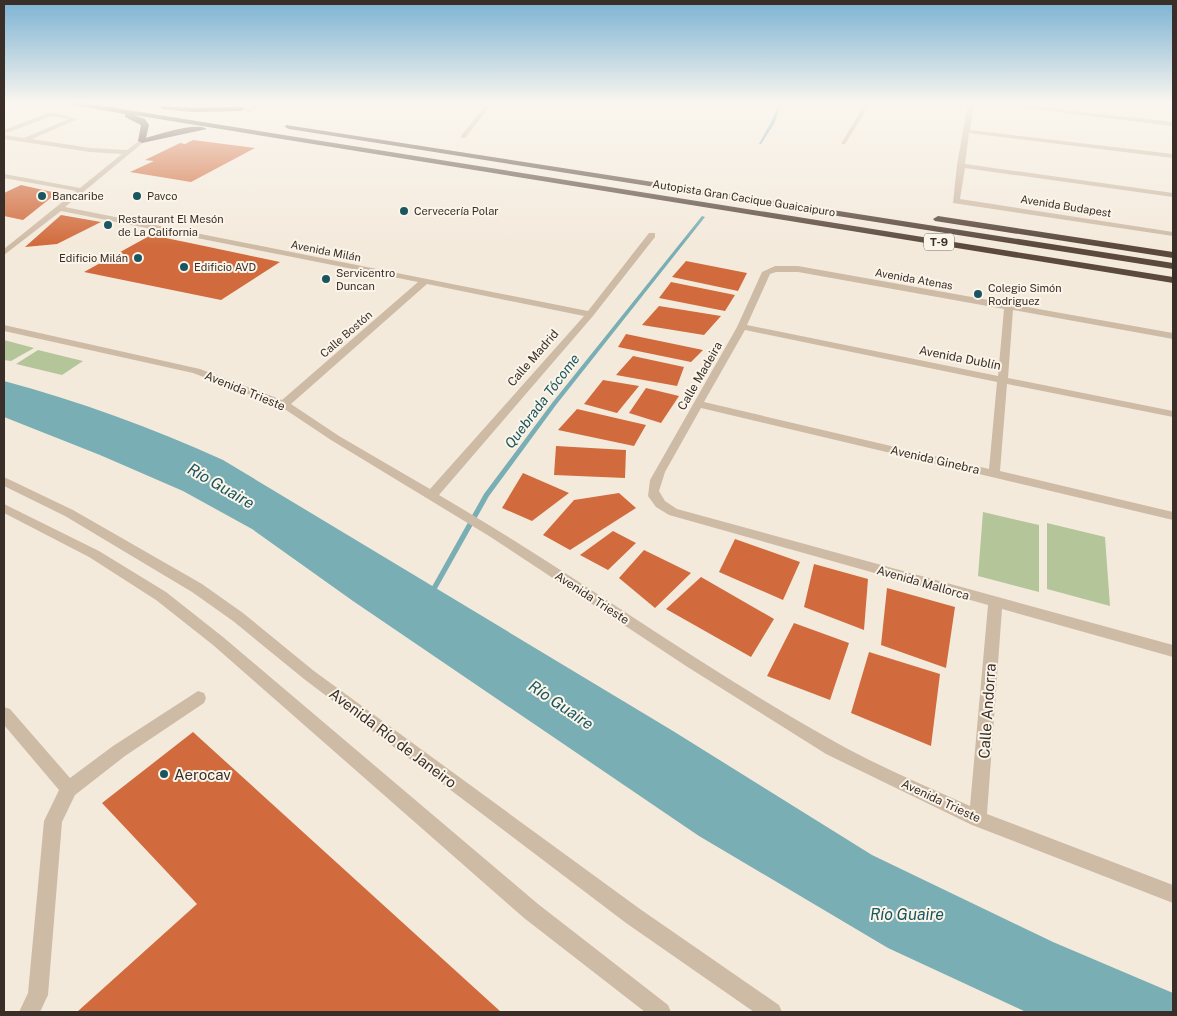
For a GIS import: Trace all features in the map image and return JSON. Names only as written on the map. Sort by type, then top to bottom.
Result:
[{"type":"highway","name":"Autopista Gran Cacique Guaicaipuro","points":[[370,150],[1173,280]]},
{"type":"highway","name":"Autopista Gran Cacique Guaicaipuro","points":[[435,150],[1173,266]]},
{"type":"highway","points":[[448,150],[501,156],[1173,254]]},
{"type":"highway","points":[[704,204],[728,212],[757,218],[1173,289]]},
{"type":"street","points":[[98,150],[129,152]]},
{"type":"street","points":[[962,150],[960,166],[1173,195]]},
{"type":"street","points":[[1127,150],[1173,156]]},
{"type":"street","points":[[4,254],[129,152]]},
{"type":"street","name":"Avenida Budapest","points":[[960,166],[956,200],[1173,234]]},
{"type":"street","points":[[4,176],[81,190]]},
{"type":"street","name":"Avenida Milán","points":[[58,208],[590,314]]},
{"type":"street","name":"Calle Madrid","points":[[431,496],[590,314],[652,234]]},
{"type":"street","name":"Calle Madeira","points":[[673,512],[656,499],[652,492],[652,485],[742,327],[766,272],[775,269],[798,269]]},
{"type":"street","name":"Avenida Atenas","points":[[798,269],[1173,336]]},
{"type":"street","name":"Calle Bostón","points":[[284,404],[424,282]]},
{"type":"street","points":[[994,475],[1009,307]]},
{"type":"street","name":"Avenida Dublín","points":[[742,327],[1173,414]]},
{"type":"street","name":"Avenida Trieste","points":[[4,328],[196,371],[284,404],[335,438],[494,533],[691,662],[832,749],[978,819],[1173,894]]},
{"type":"street","name":"Avenida Ginebra","points":[[698,404],[1173,516]]},
{"type":"street","name":"Avenida Río de Janeiro","points":[[4,482],[69,513],[197,588],[238,617],[309,675],[626,910],[772,1012]]},
{"type":"street","points":[[4,508],[94,554],[161,596],[218,641],[531,911],[661,1012]]},
{"type":"street","name":"Avenida Mallorca","points":[[673,512],[1173,651]]},
{"type":"street","name":"Calle Andorra","points":[[978,819],[995,603]]},
{"type":"street","points":[[29,1012],[38,995],[53,821],[69,789],[118,751],[198,698]]},
{"type":"street","points":[[4,714],[69,789]]},
{"type":"green space","points":[[4,340],[34,348],[11,361],[4,360]]},
{"type":"green space","points":[[38,350],[83,361],[62,375],[16,364]]},
{"type":"green space","points":[[983,512],[1039,525],[1039,592],[978,576]]},
{"type":"green space","points":[[1047,523],[1105,537],[1110,606],[1047,589]]},
{"type":"water","name":"Río Guaire","points":[[4,381],[60,397],[115,416],[223,460],[673,731],[872,855],[1053,942],[1173,993],[1173,1012],[1026,1012],[888,948],[699,836],[353,601],[252,529],[183,491],[100,455],[4,417]]},
{"type":"building","points":[[165,150],[250,150],[191,182],[130,172],[154,161],[145,160]]},
{"type":"building","points":[[21,185],[57,193],[23,220],[4,216],[4,193]]},
{"type":"building","points":[[61,215],[101,222],[57,244],[25,247]]},
{"type":"building","points":[[151,235],[280,262],[221,300],[84,272]]},
{"type":"building","points":[[686,261],[747,273],[738,291],[672,277]]},
{"type":"building","points":[[671,282],[735,295],[725,311],[659,298]]},
{"type":"building","points":[[659,306],[721,316],[704,335],[642,325]]},
{"type":"building","points":[[626,334],[703,350],[691,362],[618,347]]},
{"type":"building","points":[[633,356],[684,367],[677,386],[616,375]]},
{"type":"building","points":[[603,380],[639,386],[617,413],[584,404]]},
{"type":"building","points":[[646,388],[679,396],[661,423],[629,413]]},
{"type":"building","points":[[577,409],[646,425],[634,446],[558,430]]},
{"type":"building","points":[[556,446],[626,450],[625,478],[554,475]]},
{"type":"building","points":[[523,473],[569,493],[532,521],[502,508]]},
{"type":"building","points":[[619,493],[636,508],[570,550],[543,535],[574,500]]},
{"type":"building","points":[[613,531],[636,543],[608,570],[580,555]]},
{"type":"building","points":[[735,539],[800,562],[783,600],[719,572]]},
{"type":"building","points":[[644,550],[691,573],[655,608],[619,578]]},
{"type":"building","points":[[814,564],[868,579],[864,630],[804,607]]},
{"type":"building","points":[[701,577],[774,619],[751,657],[666,609]]},
{"type":"building","points":[[887,588],[955,607],[946,668],[881,645]]},
{"type":"building","points":[[794,623],[849,643],[830,700],[767,676]]},
{"type":"building","points":[[869,652],[940,674],[931,746],[851,713]]},
{"type":"building","points":[[193,732],[501,1012],[77,1012],[197,904],[102,803]]},
{"type":"waterway","name":"Quebrada Tócome","points":[[432,592],[486,495],[554,404],[703,217]]},
{"type":"place","name":"Bancaribe","points":[[42,196]]},
{"type":"place","name":"Pavco","points":[[137,196]]},
{"type":"place","name":"Cervecería Polar","points":[[404,211]]},
{"type":"place","name":"Restaurant El Mesón de La California","points":[[108,225]]},
{"type":"place","name":"Edificio Milán","points":[[138,258]]},
{"type":"place","name":"Edificio AVD","points":[[184,267]]},
{"type":"place","name":"Servicentro Duncan","points":[[326,279]]},
{"type":"place","name":"Colegio Simón Rodriguez","points":[[978,294]]},
{"type":"place","name":"Aerocav","points":[[164,774]]}]
